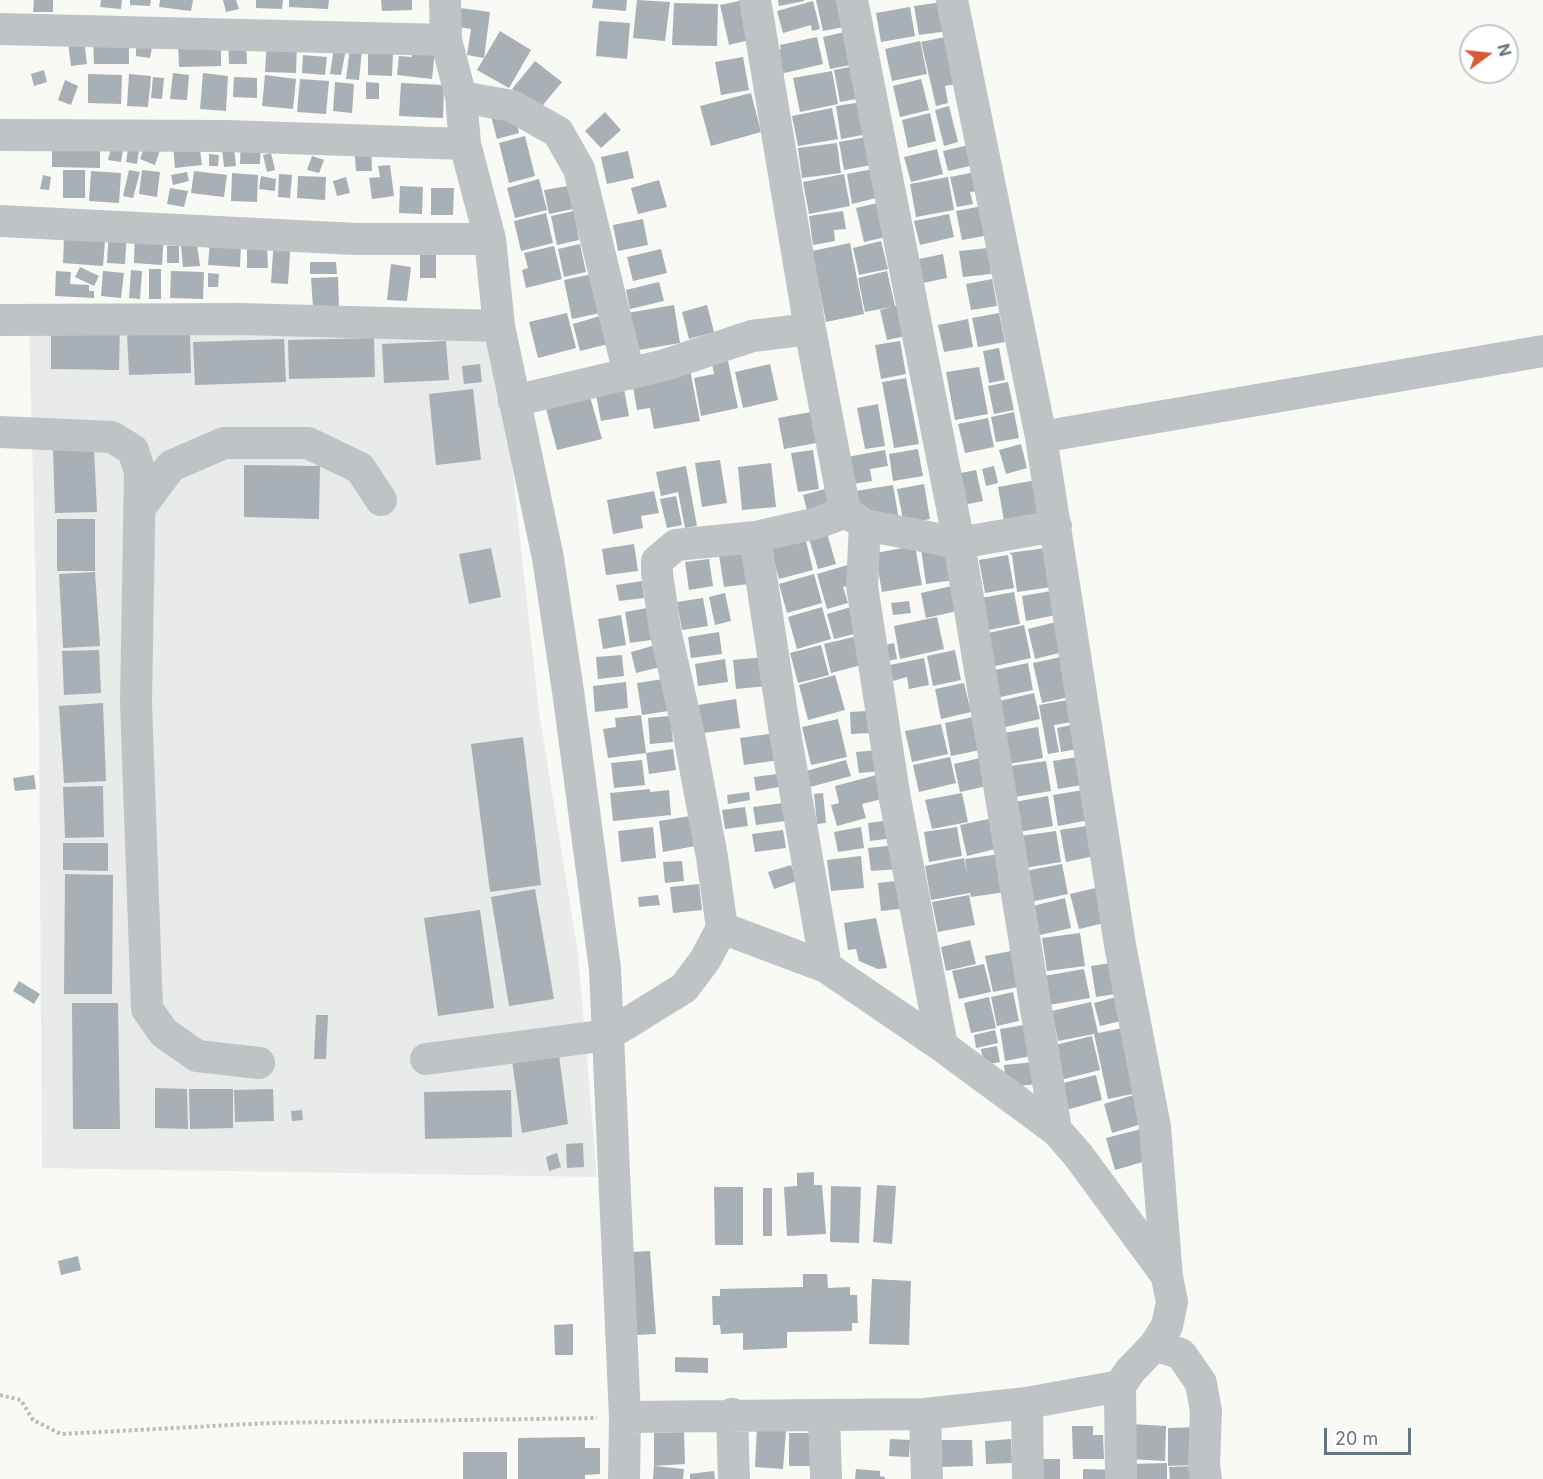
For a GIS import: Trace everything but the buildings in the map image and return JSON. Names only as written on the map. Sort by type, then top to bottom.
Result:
[{"type":"street","points":[[445,0],[446,40],[461,97],[465,144],[490,239],[499,326],[548,558],[605,969],[624,1417],[624,1479]]},
{"type":"street","points":[[755,0],[810,329],[855,518],[862,586],[895,799],[942,1046]]},
{"type":"street","points":[[852,0],[959,543],[1056,1130]]},
{"type":"street","points":[[951,0],[1041,437],[1120,945],[1155,1127],[1167,1277],[1172,1302],[1167,1326],[1155,1345],[1130,1371],[1120,1386],[1121,1479]]},
{"type":"street","points":[[0,29],[446,40]]},
{"type":"street","points":[[461,97],[513,106],[558,132],[579,169],[629,374]]},
{"type":"street","points":[[0,135],[227,136],[465,144]]},
{"type":"street","points":[[0,221],[356,239],[490,239]]},
{"type":"street","points":[[0,320],[239,319],[499,326]]},
{"type":"street","points":[[514,401],[674,363],[752,336],[810,329]]},
{"type":"street","points":[[1041,437],[1543,351]]},
{"type":"street","points":[[0,432],[112,437],[133,450],[140,472],[136,702],[147,1009],[164,1033],[196,1056],[259,1062]]},
{"type":"street","points":[[139,509],[171,466],[224,443],[308,443],[360,468],[381,500]]},
{"type":"street","points":[[426,1059],[608,1035],[684,988],[705,960],[722,928],[712,857],[689,735],[665,630],[657,561],[676,545],[755,537],[818,523],[838,516],[959,543],[1056,526]]},
{"type":"street","points":[[755,537],[785,733],[826,967]]},
{"type":"street","points":[[722,928],[826,967],[942,1046],[1056,1130],[1078,1155],[1167,1277]]},
{"type":"street","points":[[1155,1345],[1181,1354],[1201,1383],[1206,1411],[1204,1466],[1206,1479]]},
{"type":"street","points":[[624,1417],[732,1414],[925,1414],[1028,1404],[1120,1386]]},
{"type":"street","points":[[1028,1404],[1028,1479]]},
{"type":"street","points":[[732,1414],[734,1479]]},
{"type":"street","points":[[925,1414],[927,1479]]},
{"type":"street","points":[[824,1415],[826,1479]]},
{"type":"path","points":[[0,1395],[21,1400],[33,1420],[62,1434],[270,1423],[624,1417]]},
{"type":"shaded area","points":[[29,318],[497,330],[539,712],[578,954],[597,1177],[42,1168],[39,723]]}]
